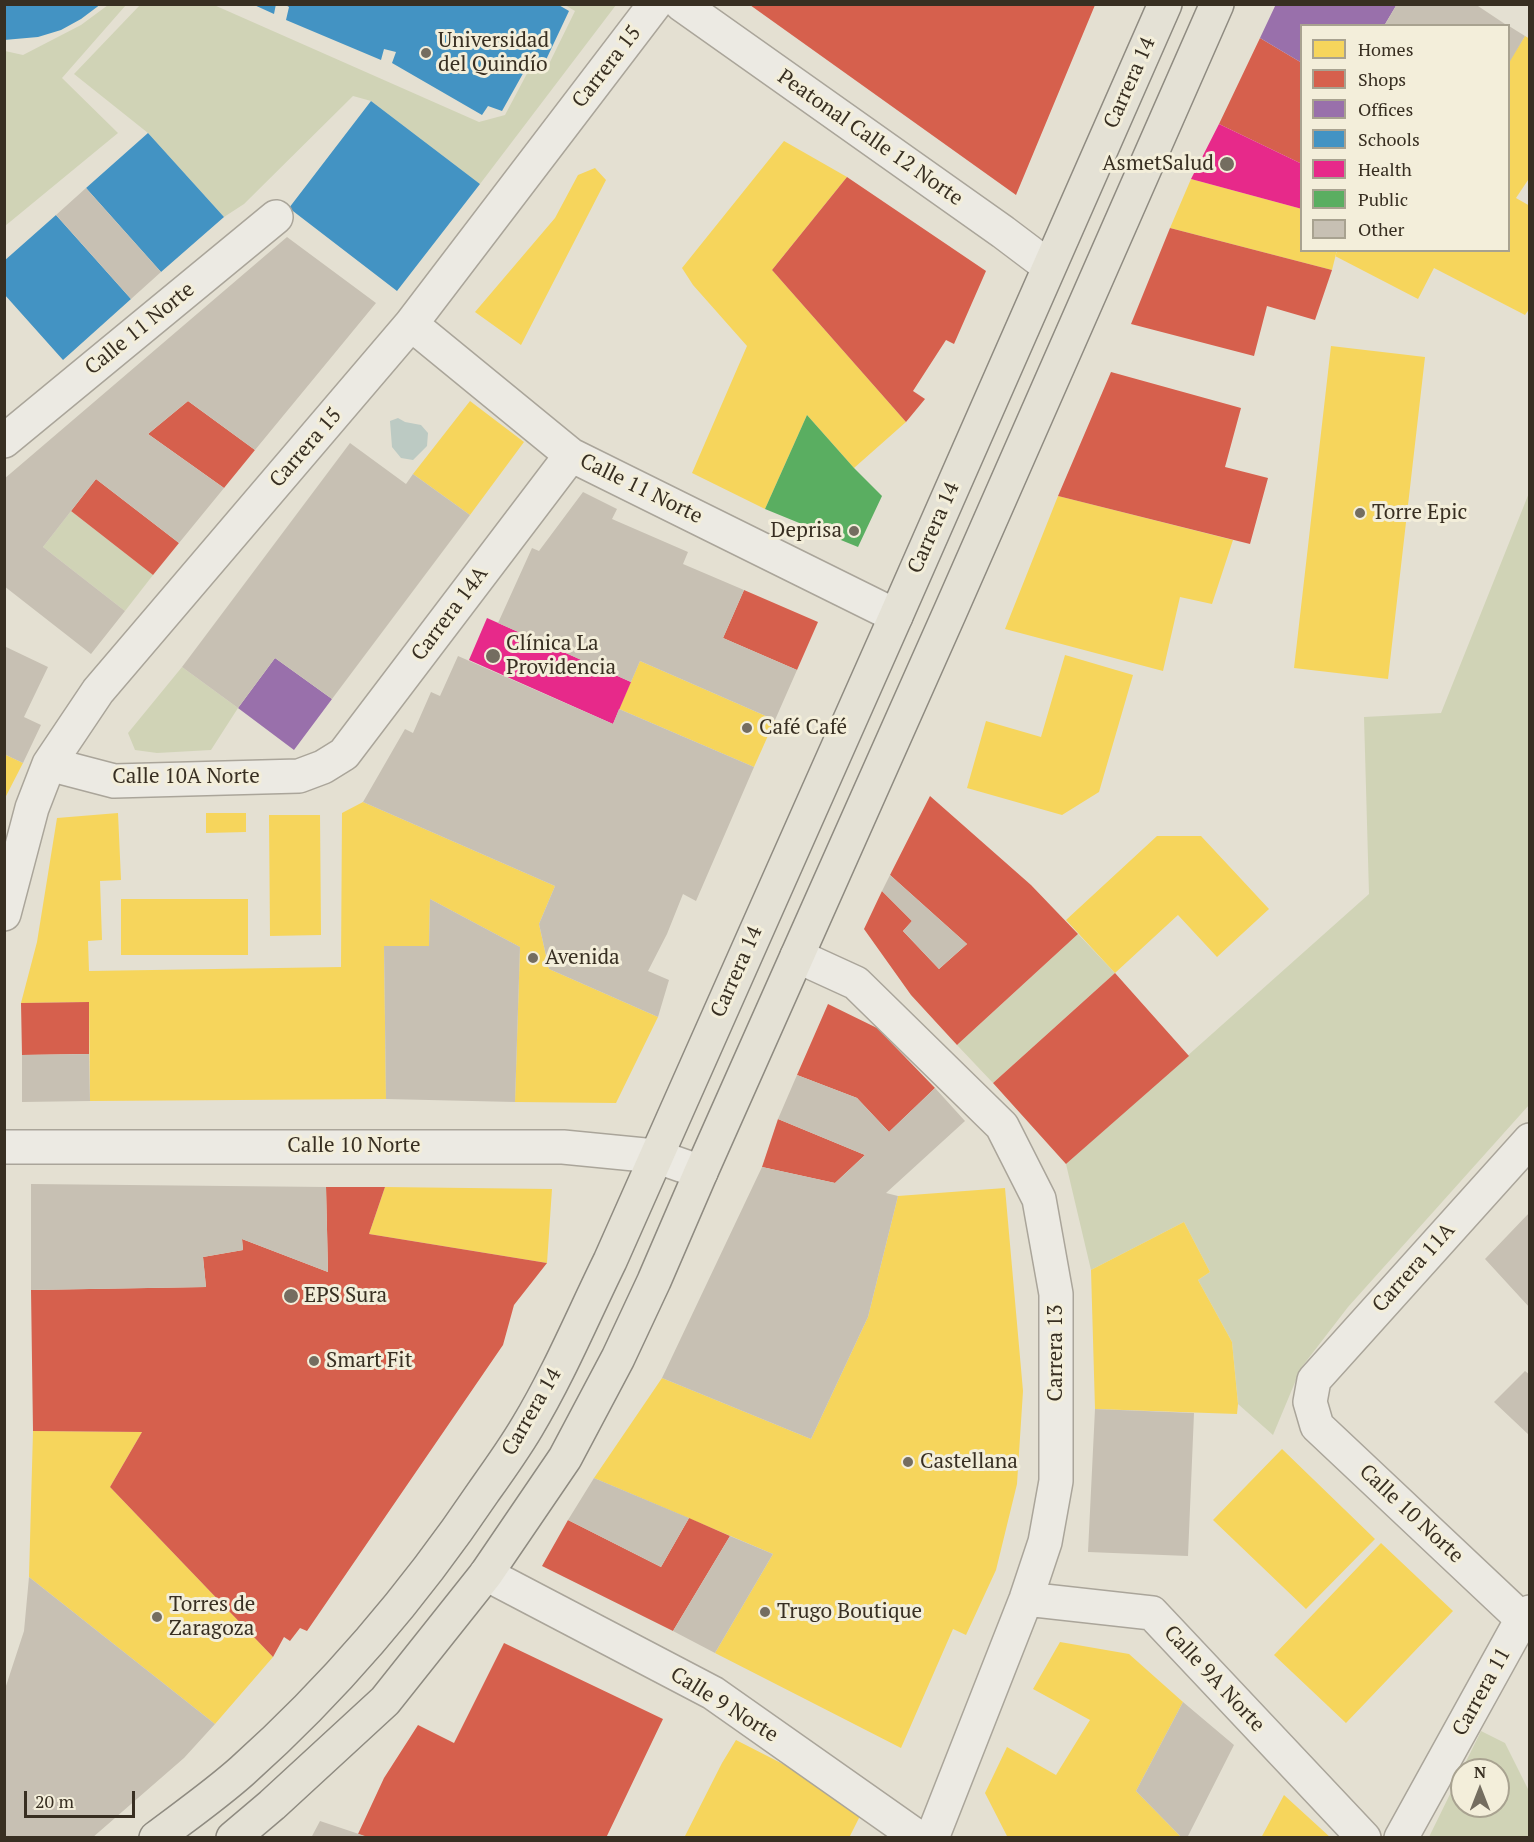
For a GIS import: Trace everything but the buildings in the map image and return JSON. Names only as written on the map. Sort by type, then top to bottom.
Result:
[{"type":"main road","name":"Carrera 14","points":[[156,1838],[240,1773],[302,1715],[367,1647],[415,1589],[457,1532],[528,1426],[574,1337],[896,616],[1165,4]]},
{"type":"main road","points":[[233,1838],[385,1701],[486,1574],[570,1448],[654,1281],[1216,4]]},
{"type":"street","name":"Carrera 15","points":[[4,914],[32,808],[49,764],[98,691],[411,324],[655,4]]},
{"type":"street","name":"Peatonal Calle 12 Norte","points":[[686,8],[1048,266]]},
{"type":"street","name":"Calle 11 Norte","points":[[4,441],[276,217]]},
{"type":"street","name":"Calle 11 Norte","points":[[411,324],[571,455],[896,616]]},
{"type":"street","name":"Carrera 14A","points":[[323,768],[344,754],[571,455]]},
{"type":"street","name":"Calle 10A Norte","points":[[49,764],[114,781],[299,776],[323,768]]},
{"type":"street","name":"Carrera 13","points":[[797,956],[856,983],[1002,1126],[1039,1199],[1056,1294],[1056,1481],[1045,1542],[1026,1599],[932,1838]]},
{"type":"street","name":"Carrera 11A","points":[[1310,1402],[1314,1380],[1530,1140]]},
{"type":"street","name":"Calle 10 Norte","points":[[4,1147],[563,1147],[655,1156],[701,1172]]},
{"type":"street","name":"Calle 10 Norte","points":[[1310,1402],[1317,1426],[1526,1615]]},
{"type":"street","name":"Calle 9 Norte","points":[[486,1574],[713,1693],[919,1838]]},
{"type":"street","name":"Calle 9A Norte","points":[[1026,1599],[1152,1613],[1364,1838]]},
{"type":"street","name":"Carrera 11","points":[[1401,1838],[1526,1615]]},
{"type":"green space","points":[[108,5],[126,5],[62,78],[118,133],[5,226],[5,51],[23,55],[81,25]]},
{"type":"green space","points":[[140,5],[214,5],[479,122],[505,115],[531,66],[548,66],[575,11],[565,5],[616,5],[480,184],[371,101],[353,96],[244,204],[224,217],[148,133],[74,74]]},
{"type":"green space","points":[[1529,493],[1529,1105],[1348,1307],[1301,1368],[1273,1435],[1238,1404],[1232,1342],[1198,1280],[1210,1272],[1184,1222],[1091,1270],[1066,1164],[1369,894],[1364,717],[1441,713]]},
{"type":"green space","points":[[71,511],[153,575],[125,611],[43,547]]},
{"type":"green space","points":[[182,667],[238,708],[211,750],[157,753],[135,750],[128,733]]},
{"type":"green space","points":[[1078,934],[1115,973],[993,1083],[957,1045]]},
{"type":"green space","points":[[1481,1731],[1505,1743],[1529,1791],[1529,1837],[1429,1837],[1450,1794],[1450,1818],[1510,1818],[1510,1758],[1468,1758]]},
{"type":"shaded area","points":[[398,418],[421,425],[428,433],[427,446],[413,460],[401,458],[392,447],[390,421]]},
{"type":"place","name":"Universidad del Quindío","points":[[426,53]]},
{"type":"place","name":"AsmetSalud","points":[[1227,164]]},
{"type":"place","name":"Torre Epic","points":[[1360,513]]},
{"type":"place","name":"Deprisa","points":[[854,531]]},
{"type":"place","name":"Clínica La Providencia","points":[[493,656]]},
{"type":"place","name":"Café Café","points":[[747,728]]},
{"type":"place","name":"Avenida","points":[[533,958]]},
{"type":"place","name":"EPS Sura","points":[[291,1296]]},
{"type":"place","name":"Smart Fit","points":[[314,1361]]},
{"type":"place","name":"Castellana","points":[[908,1462]]},
{"type":"place","name":"Trugo Boutique","points":[[765,1612]]},
{"type":"place","name":"Torres de Zaragoza","points":[[157,1617]]}]
